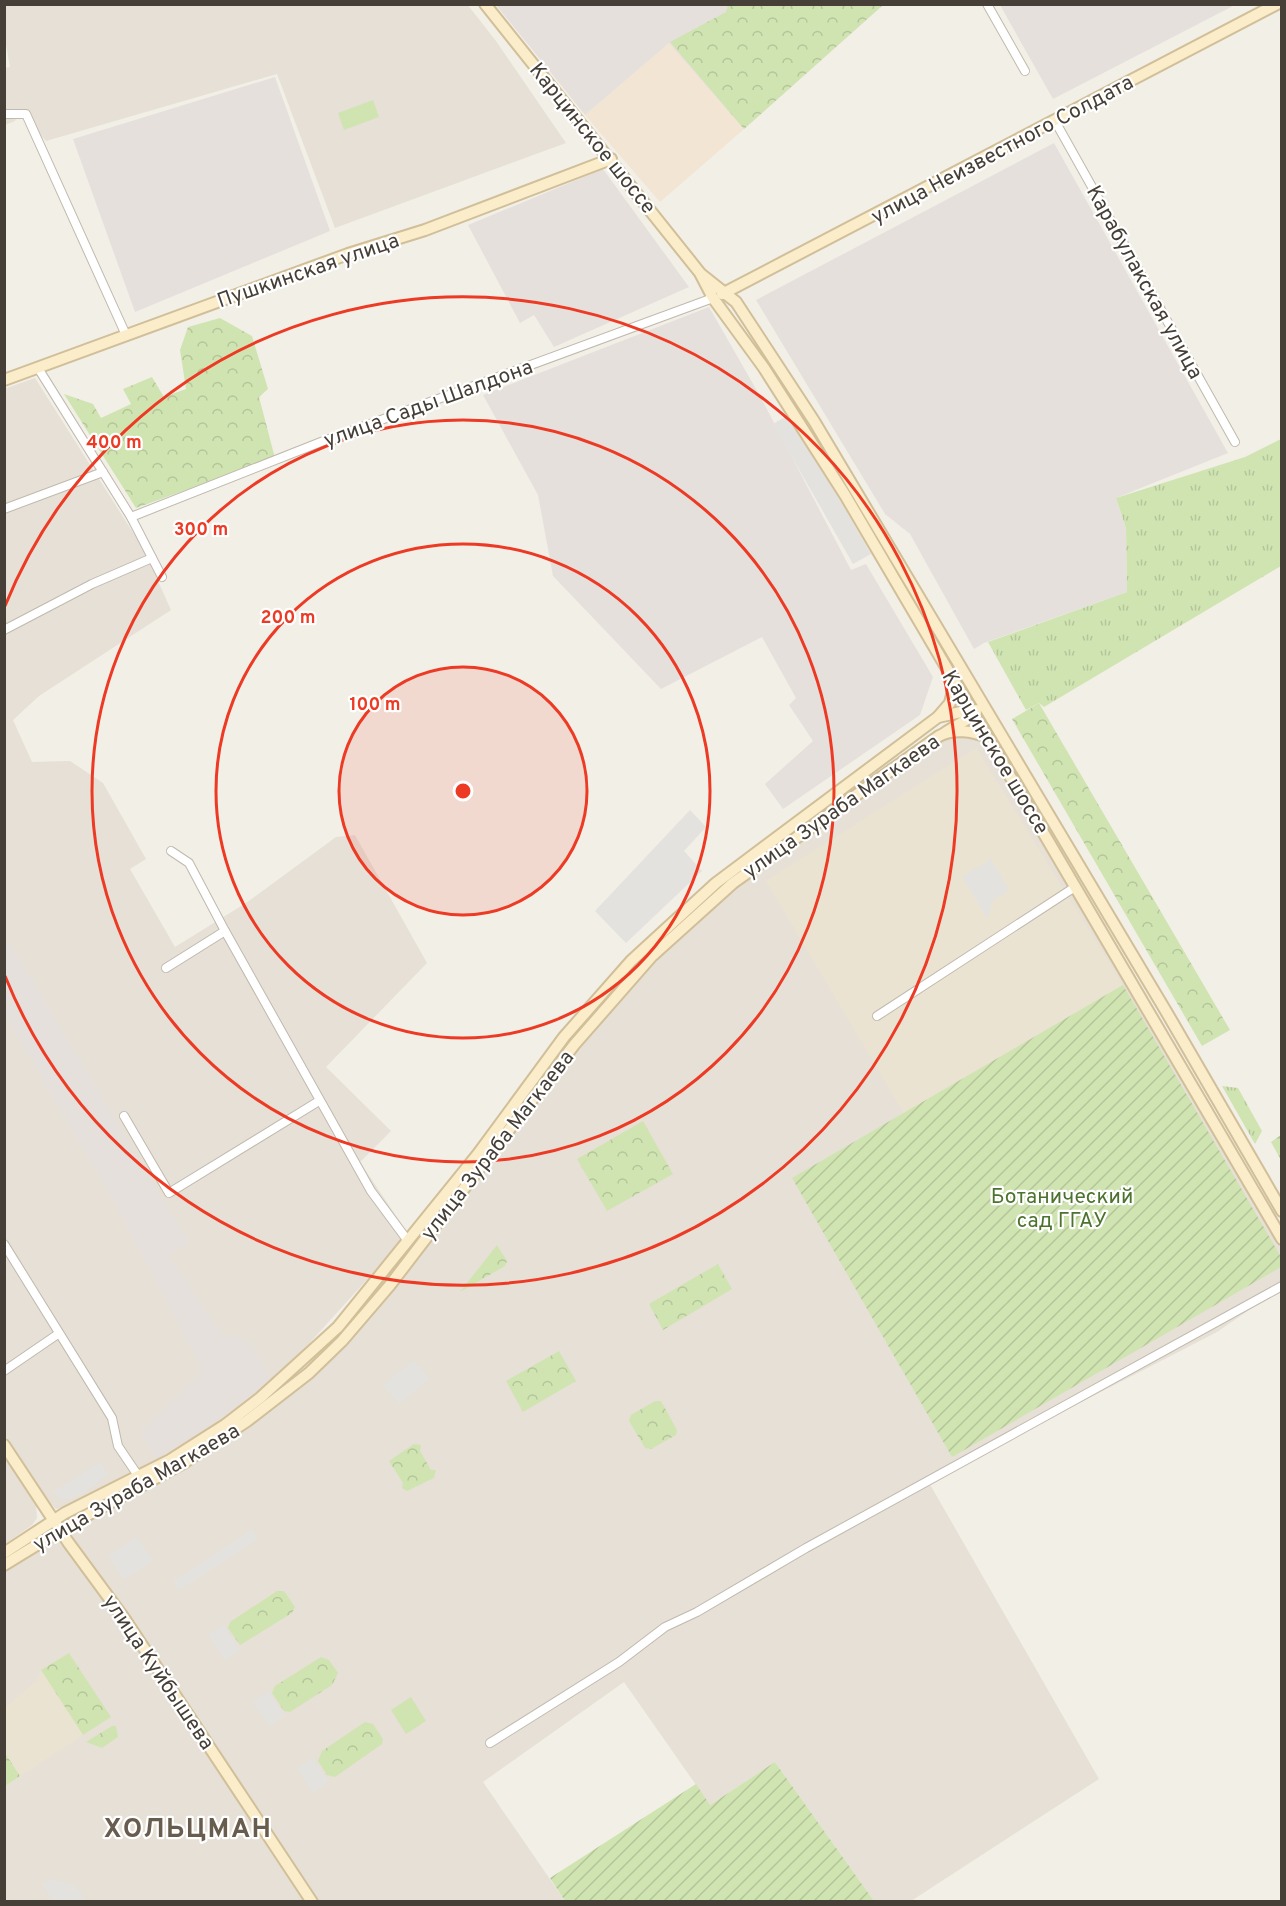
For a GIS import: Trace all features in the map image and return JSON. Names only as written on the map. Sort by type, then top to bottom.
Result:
[{"type":"main road","name":"Карцинское шоссе","points":[[485,4],[700,273],[713,298],[764,368],[839,485],[1281,1239]]},
{"type":"main road","name":"улица Неизвестного Солдата","points":[[727,292],[1277,4]]},
{"type":"main road","name":"Пушкинская улица","points":[[4,380],[348,254],[425,230],[611,159]]},
{"type":"main road","name":"Карцинское шоссе","points":[[700,273],[727,292],[768,348],[814,421],[977,693],[1281,1211]]},
{"type":"main road","name":"улица Сады Шалдона","points":[[713,298],[727,292]]},
{"type":"main road","name":"улица Зураба Магкаева","points":[[4,1553],[54,1520],[139,1477],[225,1425],[260,1398],[338,1327],[478,1154],[564,1037],[631,961],[716,884],[938,717],[950,703],[955,683]]},
{"type":"main road","points":[[945,732],[974,713],[977,693]]},
{"type":"main road","points":[[938,717],[946,714],[974,713],[994,723]]},
{"type":"main road","name":"улица Зураба Магкаева","points":[[4,1565],[61,1530],[184,1462],[247,1421],[326,1357],[390,1285],[574,1045],[652,956],[727,888],[945,732],[973,732],[987,737]]},
{"type":"main road","name":"улица Куйбышева","points":[[4,1445],[126,1621],[312,1902]]},
{"type":"street","points":[[987,4],[1025,71]]},
{"type":"street","points":[[4,114],[26,114],[126,335]]},
{"type":"street","name":"Карабулакская улица","points":[[1054,121],[1235,442]]},
{"type":"street","name":"улица Сады Шалдона","points":[[131,517],[321,442],[713,298]]},
{"type":"street","points":[[38,368],[131,517],[162,577]]},
{"type":"street","points":[[4,508],[103,472]]},
{"type":"street","points":[[4,630],[92,584],[152,558]]},
{"type":"street","points":[[171,851],[189,863],[225,932],[371,1191],[408,1241]]},
{"type":"street","points":[[877,1016],[1075,887]]},
{"type":"street","points":[[166,968],[225,932]]},
{"type":"street","points":[[564,1037],[574,1045]]},
{"type":"street","points":[[124,1116],[168,1193],[319,1101]]},
{"type":"street","points":[[4,1244],[112,1418],[118,1446],[139,1477]]},
{"type":"street","points":[[490,1743],[619,1662],[665,1627],[698,1612],[806,1548],[1281,1286]]},
{"type":"street","points":[[4,1371],[58,1334]]},
{"type":"shaded area","points":[[467,4],[496,41],[566,143],[335,228],[277,74],[46,141],[19,109],[15,121],[5,125],[5,68],[10,67],[5,39],[5,5]]},
{"type":"shaded area","points":[[496,5],[883,5],[744,129],[669,43],[585,115]]},
{"type":"shaded area","points":[[1000,5],[1235,5],[1053,99]]},
{"type":"shaded area","points":[[670,42],[744,129],[660,202],[585,115]]},
{"type":"shaded area","points":[[275,77],[330,231],[135,312],[73,139]]},
{"type":"shaded area","points":[[1054,143],[1228,453],[1116,498],[1126,528],[1127,592],[984,643],[974,649],[910,534],[885,514],[756,300]]},
{"type":"shaded area","points":[[603,169],[689,287],[554,347],[534,315],[520,323],[468,225]]},
{"type":"shaded area","points":[[709,307],[760,396],[851,570],[866,564],[933,677],[920,715],[783,809],[765,784],[813,741],[789,705],[796,698],[762,637],[661,689],[553,576],[538,495],[483,395]]},
{"type":"shaded area","points":[[35,378],[144,550],[171,610],[39,696],[13,720],[32,762],[70,761],[103,783],[146,859],[130,869],[175,947],[246,903],[336,837],[355,835],[427,963],[326,1067],[391,1131],[360,1162],[408,1234],[277,1379],[226,1417],[159,1458],[67,1507],[56,1509],[5,1436],[4,389]]},
{"type":"shaded area","points":[[790,414],[871,554],[853,564],[773,424]]},
{"type":"shaded area","points":[[979,733],[1281,1239],[1281,1288],[1217,1332],[928,1481],[1099,1779],[911,1901],[874,1901],[775,1762],[710,1805],[624,1682],[483,1782],[565,1901],[5,1901],[4,1565],[157,1479],[326,1357],[618,995],[713,900],[939,736]]},
{"type":"shaded area","points":[[976,748],[1123,985],[904,1113],[766,881]]},
{"type":"shaded area","points":[[690,810],[706,827],[684,851],[702,871],[626,943],[595,911]]},
{"type":"shaded area","points":[[991,859],[1009,890],[992,901],[988,919],[962,877]]},
{"type":"shaded area","points":[[10,943],[189,1243],[169,1256],[222,1335],[239,1336],[252,1345],[272,1380],[203,1431],[156,1458],[140,1433],[203,1371],[118,1209],[5,1015],[4,946]]},
{"type":"shaded area","points":[[414,1360],[430,1379],[399,1404],[383,1385]]},
{"type":"shaded area","points":[[5,1459],[36,1506],[37,1518],[32,1525],[5,1544]]},
{"type":"shaded area","points":[[100,1462],[108,1474],[85,1492],[69,1499],[60,1499],[53,1492]]},
{"type":"shaded area","points":[[252,1530],[258,1539],[179,1590],[173,1581]]},
{"type":"shaded area","points":[[137,1537],[153,1561],[124,1580],[108,1556]]},
{"type":"shaded area","points":[[224,1625],[240,1650],[225,1660],[208,1635]]},
{"type":"shaded area","points":[[69,1653],[111,1717],[5,1786],[5,1708],[37,1680],[41,1670]]},
{"type":"shaded area","points":[[268,1691],[285,1716],[269,1726],[252,1701]]},
{"type":"shaded area","points":[[313,1758],[329,1782],[313,1793],[297,1769]]},
{"type":"shaded area","points":[[52,1879],[76,1886],[85,1901],[53,1901],[42,1884]]},
{"type":"green space","points":[[728,4],[883,5],[744,129],[670,42],[726,12]]},
{"type":"green space","points":[[373,100],[379,117],[344,130],[338,113]]},
{"type":"green space","points":[[220,318],[252,336],[268,389],[259,397],[275,458],[136,508],[64,394],[93,404],[101,418],[131,404],[123,389],[152,377],[164,397],[186,389],[180,350],[188,327]]},
{"type":"green space","points":[[1281,439],[1281,566],[1044,707],[1039,703],[1026,710],[988,642],[1127,592],[1126,528],[1116,498],[1245,457]]},
{"type":"green space","points":[[1039,703],[1230,1030],[1202,1046],[1012,719]]},
{"type":"green space","name":"Ботанический сад ГГАУ","points":[[1123,985],[1281,1257],[1281,1267],[952,1457],[792,1178]]},
{"type":"green space","points":[[1222,1086],[1238,1088],[1262,1131],[1255,1144]]},
{"type":"green space","points":[[643,1121],[673,1174],[607,1211],[577,1159]]},
{"type":"green space","points":[[1281,1135],[1281,1160],[1271,1142]]},
{"type":"green space","points":[[497,1245],[507,1261],[505,1266],[460,1292]]},
{"type":"green space","points":[[718,1264],[732,1289],[663,1330],[649,1304]]},
{"type":"green space","points":[[559,1351],[576,1381],[523,1412],[506,1381]]},
{"type":"green space","points":[[655,1401],[661,1401],[677,1430],[676,1435],[651,1449],[645,1448],[629,1421],[631,1415]]},
{"type":"green space","points":[[414,1444],[421,1445],[420,1451],[431,1470],[436,1470],[434,1478],[407,1491],[402,1488],[403,1483],[389,1461]]},
{"type":"green space","points":[[277,1591],[284,1591],[295,1607],[292,1613],[240,1645],[228,1628],[230,1622]]},
{"type":"green space","points":[[69,1653],[111,1717],[83,1735],[41,1670]]},
{"type":"green space","points":[[321,1657],[329,1660],[338,1673],[332,1685],[290,1712],[284,1711],[272,1693],[275,1686]]},
{"type":"green space","points":[[411,1697],[426,1721],[406,1734],[391,1710]]},
{"type":"green space","points":[[365,1722],[373,1724],[383,1739],[382,1744],[335,1777],[327,1775],[318,1761],[322,1751]]},
{"type":"green space","points":[[112,1726],[116,1726],[118,1737],[102,1748],[86,1742]]},
{"type":"green space","points":[[5,1753],[20,1776],[4,1786]]},
{"type":"green space","points":[[775,1762],[874,1901],[565,1901],[550,1878],[696,1784],[710,1805]]},
{"type":"district","name":"ХОЛЬЦМАН","points":[[188,1828]]}]
